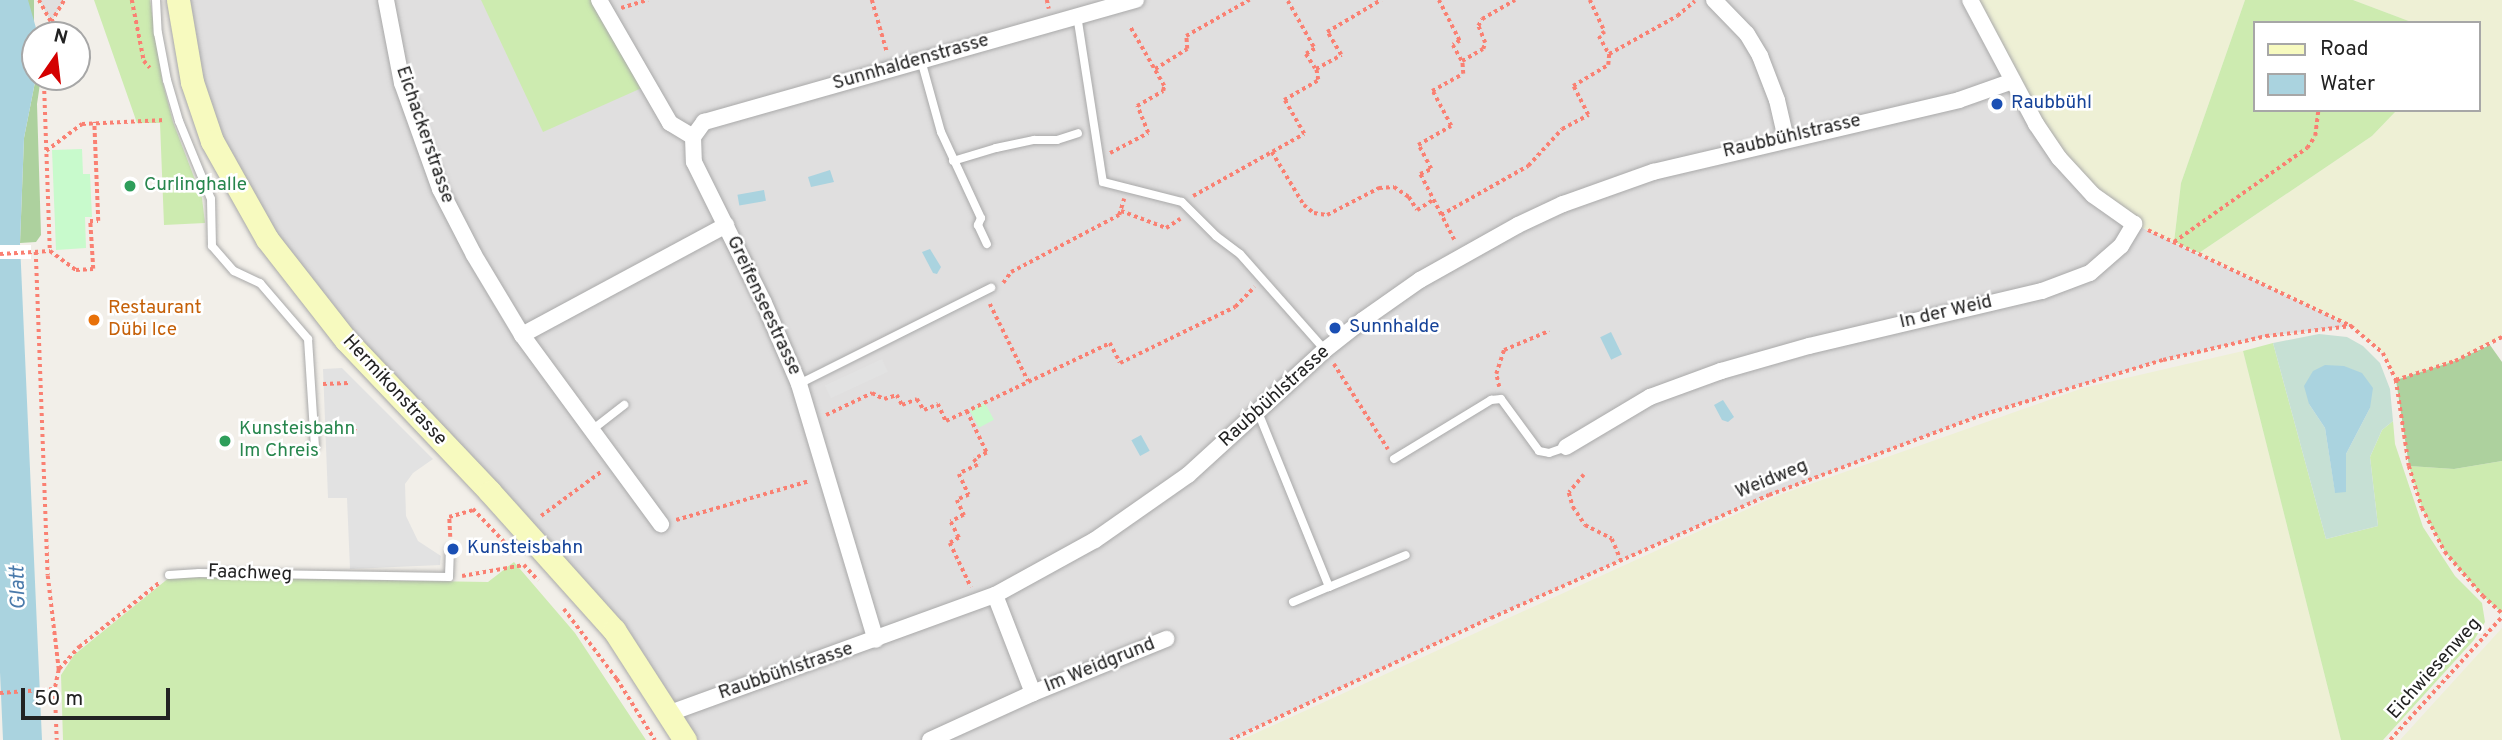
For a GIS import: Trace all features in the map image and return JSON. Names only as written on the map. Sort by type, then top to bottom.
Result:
[{"type":"street","name":"Hermikonstrasse","points":[[178,0],[192,82],[212,141],[267,239],[346,340],[599,612],[641,667],[685,740]]},
{"type":"street","name":"Eichackerstrasse","points":[[386,0],[402,83],[440,189],[474,255],[522,335],[661,524]]},
{"type":"street","name":"Sunnhaldenstrasse","points":[[693,137],[704,122],[1136,0]]},
{"type":"street","points":[[1714,0],[1740,25],[1760,56],[1777,100],[1786,138]]},
{"type":"street","points":[[1970,0],[2036,124],[2059,158],[2093,195],[2134,224]]},
{"type":"street","points":[[603,6],[670,123],[693,137]]},
{"type":"street","name":"Raubbühlstrasse","points":[[670,713],[995,595],[1095,540],[1188,475],[1258,412],[1420,280],[1518,225],[1574,200],[1653,172],[1786,138],[1959,100],[2013,81]]},
{"type":"street","name":"Greifenseestrasse","points":[[693,137],[694,162],[800,384],[876,640]]},
{"type":"street","name":"In der Weid","points":[[1566,447],[1650,397],[1721,371],[1809,346],[2042,291],[2090,273],[2121,246],[2134,224]]},
{"type":"street","points":[[522,335],[726,225]]},
{"type":"street","name":"Im Weidgrund","points":[[995,595],[1033,693]]},
{"type":"street","name":"Im Weidgrund","points":[[930,740],[1033,693],[1166,639]]},
{"type":"lane","points":[[156,0],[158,33],[179,121],[211,199],[212,246],[234,271],[260,283],[308,339],[315,446]]},
{"type":"lane","points":[[1077,15],[1102,182],[1182,202],[1263,278],[1329,356]]},
{"type":"lane","points":[[921,60],[941,132],[981,218],[978,225],[987,244]]},
{"type":"lane","points":[[953,161],[996,148],[1034,140],[1057,140],[1078,133]]},
{"type":"lane","points":[[800,384],[993,292]]},
{"type":"lane","points":[[1394,459],[1491,400],[1501,399],[1539,451],[1549,453],[1566,447]]},
{"type":"lane","points":[[592,430],[624,405]]},
{"type":"lane","points":[[1258,412],[1329,587]]},
{"type":"lane","points":[[449,577],[450,549]]},
{"type":"lane","points":[[1293,603],[1406,555]]},
{"type":"lane","name":"Faachweg","points":[[169,575],[199,572],[449,577]]},
{"type":"path","points":[[39,0],[50,21]]},
{"type":"path","points":[[52,21],[64,0]]},
{"type":"path","points":[[603,6],[648,0]]},
{"type":"path","points":[[872,0],[889,57]]},
{"type":"path","points":[[1155,69],[1187,49],[1186,37],[1249,0]]},
{"type":"path","points":[[1316,69],[1341,55],[1327,32],[1381,0]]},
{"type":"path","points":[[1439,0],[1461,41],[1453,45],[1462,61],[1463,74],[1432,91],[1451,126],[1418,145],[1431,169],[1420,174],[1455,243]]},
{"type":"path","points":[[1462,61],[1483,49],[1485,43],[1478,26],[1482,19],[1515,0]]},
{"type":"path","points":[[1441,215],[1528,166],[1562,129],[1588,115],[1573,86],[1608,65],[1609,54],[1599,36],[1605,32],[1590,0]]},
{"type":"path","points":[[1182,202],[1304,134],[1284,100],[1318,80],[1316,69],[1306,54],[1315,49],[1288,1]]},
{"type":"path","points":[[1609,54],[1677,16],[1695,1]]},
{"type":"path","points":[[1099,158],[1148,133],[1136,109],[1163,91],[1164,86],[1130,27]]},
{"type":"path","points":[[45,91],[50,251]]},
{"type":"path","points":[[2174,242],[2307,148],[2315,136],[2318,112]]},
{"type":"path","points":[[47,151],[71,130],[94,122],[179,121]]},
{"type":"path","points":[[0,254],[50,251],[76,270],[93,269],[90,222],[99,221],[94,122]]},
{"type":"path","points":[[1272,152],[1304,205],[1314,214],[1327,215],[1379,188],[1394,187],[1409,197],[1418,210],[1433,201]]},
{"type":"path","points":[[1001,286],[1011,272],[1121,211],[1127,188]]},
{"type":"path","points":[[1121,211],[1166,228],[1192,211]]},
{"type":"path","points":[[2134,224],[2351,326],[2383,353],[2396,380],[2409,466],[2422,508],[2445,552],[2502,615]]},
{"type":"path","points":[[33,252],[48,576],[59,670],[55,689],[57,740]]},
{"type":"path","points":[[812,421],[872,393],[884,399],[897,395],[902,405],[917,398],[924,410],[938,404],[946,421],[1110,342],[1120,363],[1235,307],[1263,278]]},
{"type":"path","points":[[993,292],[988,301],[1028,381]]},
{"type":"path","name":"Weidweg","points":[[1230,740],[1769,495],[1985,414],[2163,360],[2266,337],[2351,326]]},
{"type":"path","points":[[1501,399],[1496,374],[1504,350],[1549,331]]},
{"type":"path","points":[[2396,380],[2455,361],[2502,337]]},
{"type":"path","points":[[1329,356],[1394,459]]},
{"type":"path","points":[[310,384],[349,383]]},
{"type":"path","points":[[967,410],[987,453],[974,459],[978,465],[959,474],[969,495],[957,500],[964,515],[951,522],[960,538],[950,543],[972,589]]},
{"type":"path","points":[[314,431],[358,428]]},
{"type":"path","points":[[536,519],[615,461]]},
{"type":"path","points":[[1584,475],[1569,493],[1573,507],[1585,525],[1612,539],[1621,560]]},
{"type":"path","points":[[687,517],[812,480]]},
{"type":"path","points":[[450,549],[449,517],[473,509],[482,500]]},
{"type":"path","points":[[473,509],[510,549]]},
{"type":"path","points":[[449,577],[524,565]]},
{"type":"path","points":[[529,570],[544,587]]},
{"type":"path","points":[[59,670],[79,647],[169,575]]},
{"type":"path","points":[[560,604],[617,679],[655,740]]},
{"type":"path","name":"Eichwiesenweg","points":[[2390,740],[2502,615]]},
{"type":"path","points":[[0,693],[55,689]]},
{"type":"shaded area","points":[[39,0],[64,0],[52,21]]},
{"type":"shaded area","points":[[178,0],[1970,0],[2134,224],[2351,326],[2266,336],[2163,360],[1985,414],[1769,495],[1491,618],[1230,740],[685,740],[670,713],[239,194]]},
{"type":"shaded area","points":[[882,359],[888,372],[831,398],[825,386]]},
{"type":"shaded area","points":[[342,368],[433,459],[413,473],[405,484],[406,516],[418,541],[441,556],[440,565],[350,569],[347,498],[328,498],[323,369]]},
{"type":"green space","points":[[28,0],[34,0],[34,21],[28,21]]},
{"type":"green space","points":[[94,0],[150,0],[162,80],[173,122],[202,198],[205,223],[164,225],[160,123],[137,123]]},
{"type":"green space","points":[[481,0],[595,0],[644,87],[543,132]]},
{"type":"green space","points":[[1970,0],[2245,0],[2181,183],[2174,242],[2134,224],[2059,158]]},
{"type":"green space","points":[[2245,0],[2353,0],[2409,21],[2254,21],[2254,112],[2395,112],[2372,136],[2199,253],[2174,242],[2181,183]]},
{"type":"green space","points":[[2353,0],[2502,0],[2502,337],[2456,361],[2396,380],[2383,353],[2351,326],[2199,253],[2372,136],[2395,112],[2481,112],[2481,21],[2409,21]]},
{"type":"green space","points":[[33,91],[39,91],[37,104],[41,235],[36,242],[20,243],[24,138]]},
{"type":"green space","points":[[82,149],[83,174],[90,174],[92,217],[85,217],[86,248],[56,250],[52,150]]},
{"type":"green space","points":[[2319,334],[2347,337],[2363,346],[2380,363],[2390,389],[2393,421],[2382,430],[2370,457],[2378,526],[2326,539],[2273,343]],"holes":[[[2309,404],[2370,408],[2346,454],[2335,492],[2325,428]]]},
{"type":"green space","points":[[2273,343],[2326,539],[2378,526],[2370,457],[2382,430],[2393,421],[2395,444],[2423,527],[2455,576],[2482,603],[2485,622],[2474,640],[2383,740],[2341,740],[2243,351]]},
{"type":"green space","points":[[2490,345],[2502,362],[2502,461],[2454,469],[2409,466],[2396,380],[2455,361]]},
{"type":"green space","points":[[2243,351],[2341,740],[1241,740],[1774,497],[2083,388]]},
{"type":"green space","points":[[985,403],[994,420],[979,428],[970,411]]},
{"type":"green space","points":[[2502,461],[2502,613],[2483,596],[2445,552],[2422,508],[2409,466],[2454,469]]},
{"type":"green space","points":[[514,562],[575,633],[646,740],[63,740],[61,675],[74,655],[170,577],[488,582]]},
{"type":"green space","points":[[2502,628],[2502,740],[2400,740]]},
{"type":"water","name":"Glatt","points":[[0,0],[28,0],[34,21],[21,21],[21,91],[33,91],[24,138],[20,243],[42,740],[3,740],[0,672]]},
{"type":"water","points":[[830,170],[834,182],[811,187],[808,177]]},
{"type":"water","points":[[764,190],[766,201],[739,206],[737,195]]},
{"type":"water","points":[[930,249],[941,267],[937,274],[933,273],[922,252]]},
{"type":"water","points":[[1611,332],[1622,354],[1611,360],[1600,337]]},
{"type":"water","points":[[2325,365],[2344,366],[2362,373],[2373,388],[2370,408],[2346,454],[2346,492],[2335,493],[2325,428],[2309,404],[2304,386],[2313,371]]},
{"type":"water","points":[[1723,400],[1734,417],[1728,422],[1722,420],[1714,405]]},
{"type":"water","points":[[1141,435],[1150,451],[1140,456],[1131,440]]},
{"type":"pier","points":[[0,245],[31,245],[31,259],[0,259]]},
{"type":"place","name":"Raubbühl","points":[[1997,104]]},
{"type":"place","name":"Curlinghalle","points":[[130,186]]},
{"type":"place","name":"Restaurant Dübi Ice","points":[[94,320]]},
{"type":"place","name":"Sunnhalde","points":[[1335,328]]},
{"type":"place","name":"Kunsteisbahn Im Chreis","points":[[225,441]]},
{"type":"place","name":"Kunsteisbahn","points":[[453,549]]}]
